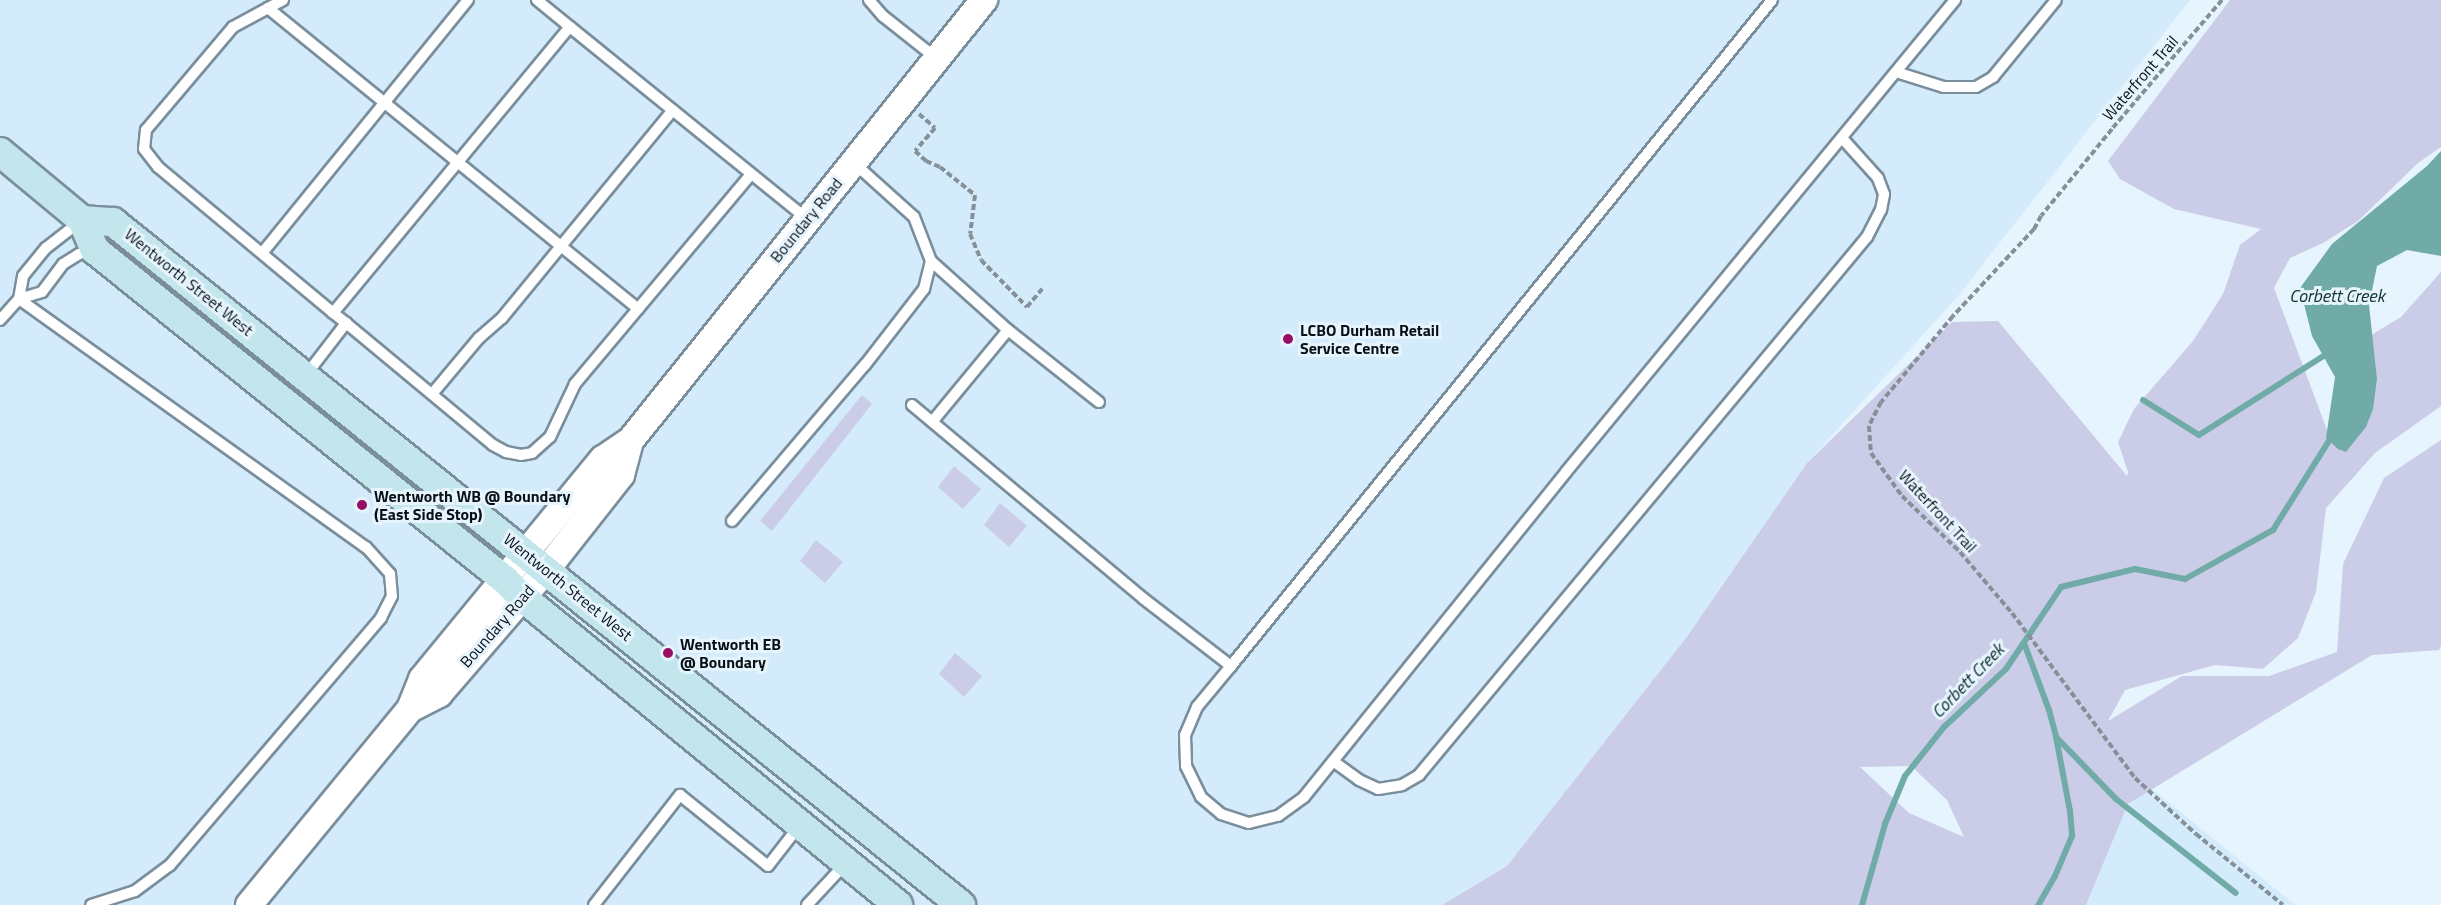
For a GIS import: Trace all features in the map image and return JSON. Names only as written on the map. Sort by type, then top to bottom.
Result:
[{"type":"main road","name":"Wentworth Street West","points":[[0,152],[82,220],[95,250],[514,588],[898,905]]},
{"type":"main road","name":"Wentworth Street West","points":[[82,220],[113,222],[961,905]]},
{"type":"street","name":"Boundary Road","points":[[249,905],[410,709],[422,679],[514,588],[536,561],[603,459],[630,441],[984,0]]},
{"type":"lane","points":[[283,0],[233,27],[146,130],[144,148],[158,167],[263,252],[333,313],[506,452],[521,455],[532,453],[550,437],[575,384],[751,174]]},
{"type":"lane","points":[[263,252],[468,0]]},
{"type":"lane","points":[[537,0],[807,219]]},
{"type":"lane","points":[[869,0],[883,16],[936,58]]},
{"type":"lane","points":[[1772,0],[1197,707],[1185,735],[1186,766],[1201,797],[1221,814],[1250,823],[1278,816],[1304,797],[1955,0]]},
{"type":"lane","points":[[1896,72],[1944,87],[1976,87],[1993,77],[2056,0]]},
{"type":"lane","points":[[268,8],[638,309]]},
{"type":"lane","points":[[333,313],[570,27]]},
{"type":"lane","points":[[432,394],[478,338],[502,318],[673,110]]},
{"type":"lane","points":[[1333,761],[1359,780],[1378,789],[1402,786],[1419,775],[1867,237],[1881,210],[1884,194],[1878,178],[1842,138]]},
{"type":"lane","points":[[852,162],[914,217],[930,261],[1008,330],[1099,402]]},
{"type":"lane","points":[[19,299],[23,276],[46,248],[82,220]]},
{"type":"lane","points":[[0,320],[19,299],[42,292],[63,264],[79,254],[95,250]]},
{"type":"lane","points":[[732,521],[865,365],[924,289],[930,261]]},
{"type":"lane","points":[[19,299],[366,547],[390,574],[392,596],[381,618],[170,865],[135,891],[91,905]]},
{"type":"lane","points":[[305,376],[346,323]]},
{"type":"lane","points":[[932,423],[1008,330]]},
{"type":"lane","points":[[912,405],[1144,599],[1231,666]]},
{"type":"lane","points":[[594,905],[681,795],[768,866],[800,825]]},
{"type":"lane","points":[[807,905],[846,863]]},
{"type":"path","name":"Waterfront Trail","points":[[2222,0],[2112,129],[2041,216],[2034,228],[1953,316],[1881,402],[1869,426],[1871,453],[1902,496],[1960,552],[2012,613],[2135,778],[2159,802],[2283,905]]},
{"type":"path","points":[[915,110],[935,128],[915,151],[926,161],[940,167],[975,195],[970,234],[981,260],[1027,307],[1044,287]]},
{"type":"shaded area","points":[[0,0],[2190,0],[1958,296],[1807,463],[1686,638],[1507,866],[1442,905],[0,905]]},
{"type":"shaded area","points":[[2230,0],[2441,0],[2441,147],[2418,163],[2358,221],[2323,243],[2290,258],[2274,288],[2330,438],[2363,340],[2401,317],[2441,272],[2441,406],[2375,453],[2326,508],[2316,592],[2298,638],[2263,669],[2215,665],[2125,690],[2108,721],[2182,676],[2269,676],[2337,652],[2343,564],[2384,478],[2441,440],[2441,646],[2439,650],[2372,655],[2128,804],[2086,905],[1442,905],[1507,866],[1686,638],[1807,463],[1952,322],[1998,321],[2127,476],[2128,472],[2118,442],[2134,409],[2193,341],[2223,294],[2240,245],[2261,229],[2174,209],[2120,179],[2108,161]],"holes":[[[1911,766],[1947,800],[1964,837],[1909,813],[1860,767]]]},
{"type":"shaded area","points":[[862,395],[872,404],[772,531],[760,521]]},
{"type":"shaded area","points":[[954,466],[981,489],[963,509],[938,487]]},
{"type":"shaded area","points":[[1000,503],[1027,526],[1009,547],[984,525]]},
{"type":"shaded area","points":[[816,540],[843,562],[825,583],[800,561]]},
{"type":"shaded area","points":[[955,653],[982,676],[964,697],[939,674]]},
{"type":"shaded area","points":[[2152,789],[2295,905],[2086,905],[2128,804]]},
{"type":"water","name":"Corbett Creek","points":[[2441,151],[2441,256],[2407,250],[2377,266],[2369,305],[2377,379],[2373,409],[2366,427],[2346,452],[2338,449],[2326,438],[2335,377],[2312,336],[2300,288],[2332,244],[2427,166]]},
{"type":"waterway","points":[[2143,400],[2199,435],[2328,353]]},
{"type":"waterway","name":"Corbett Creek","points":[[1862,905],[1885,824],[1905,776],[1944,727],[2006,669],[2061,587],[2135,569],[2185,579],[2273,530],[2330,439]]},
{"type":"waterway","points":[[2024,643],[2049,710],[2056,737],[2070,811],[2072,836],[2055,876],[2038,905]]},
{"type":"waterway","points":[[2058,739],[2116,799],[2236,893]]},
{"type":"place","name":"LCBO Durham Retail Service Centre","points":[[1288,339]]},
{"type":"place","name":"Wentworth WB @ Boundary (East Side Stop)","points":[[362,505]]},
{"type":"place","name":"Wentworth EB @ Boundary","points":[[668,653]]}]
